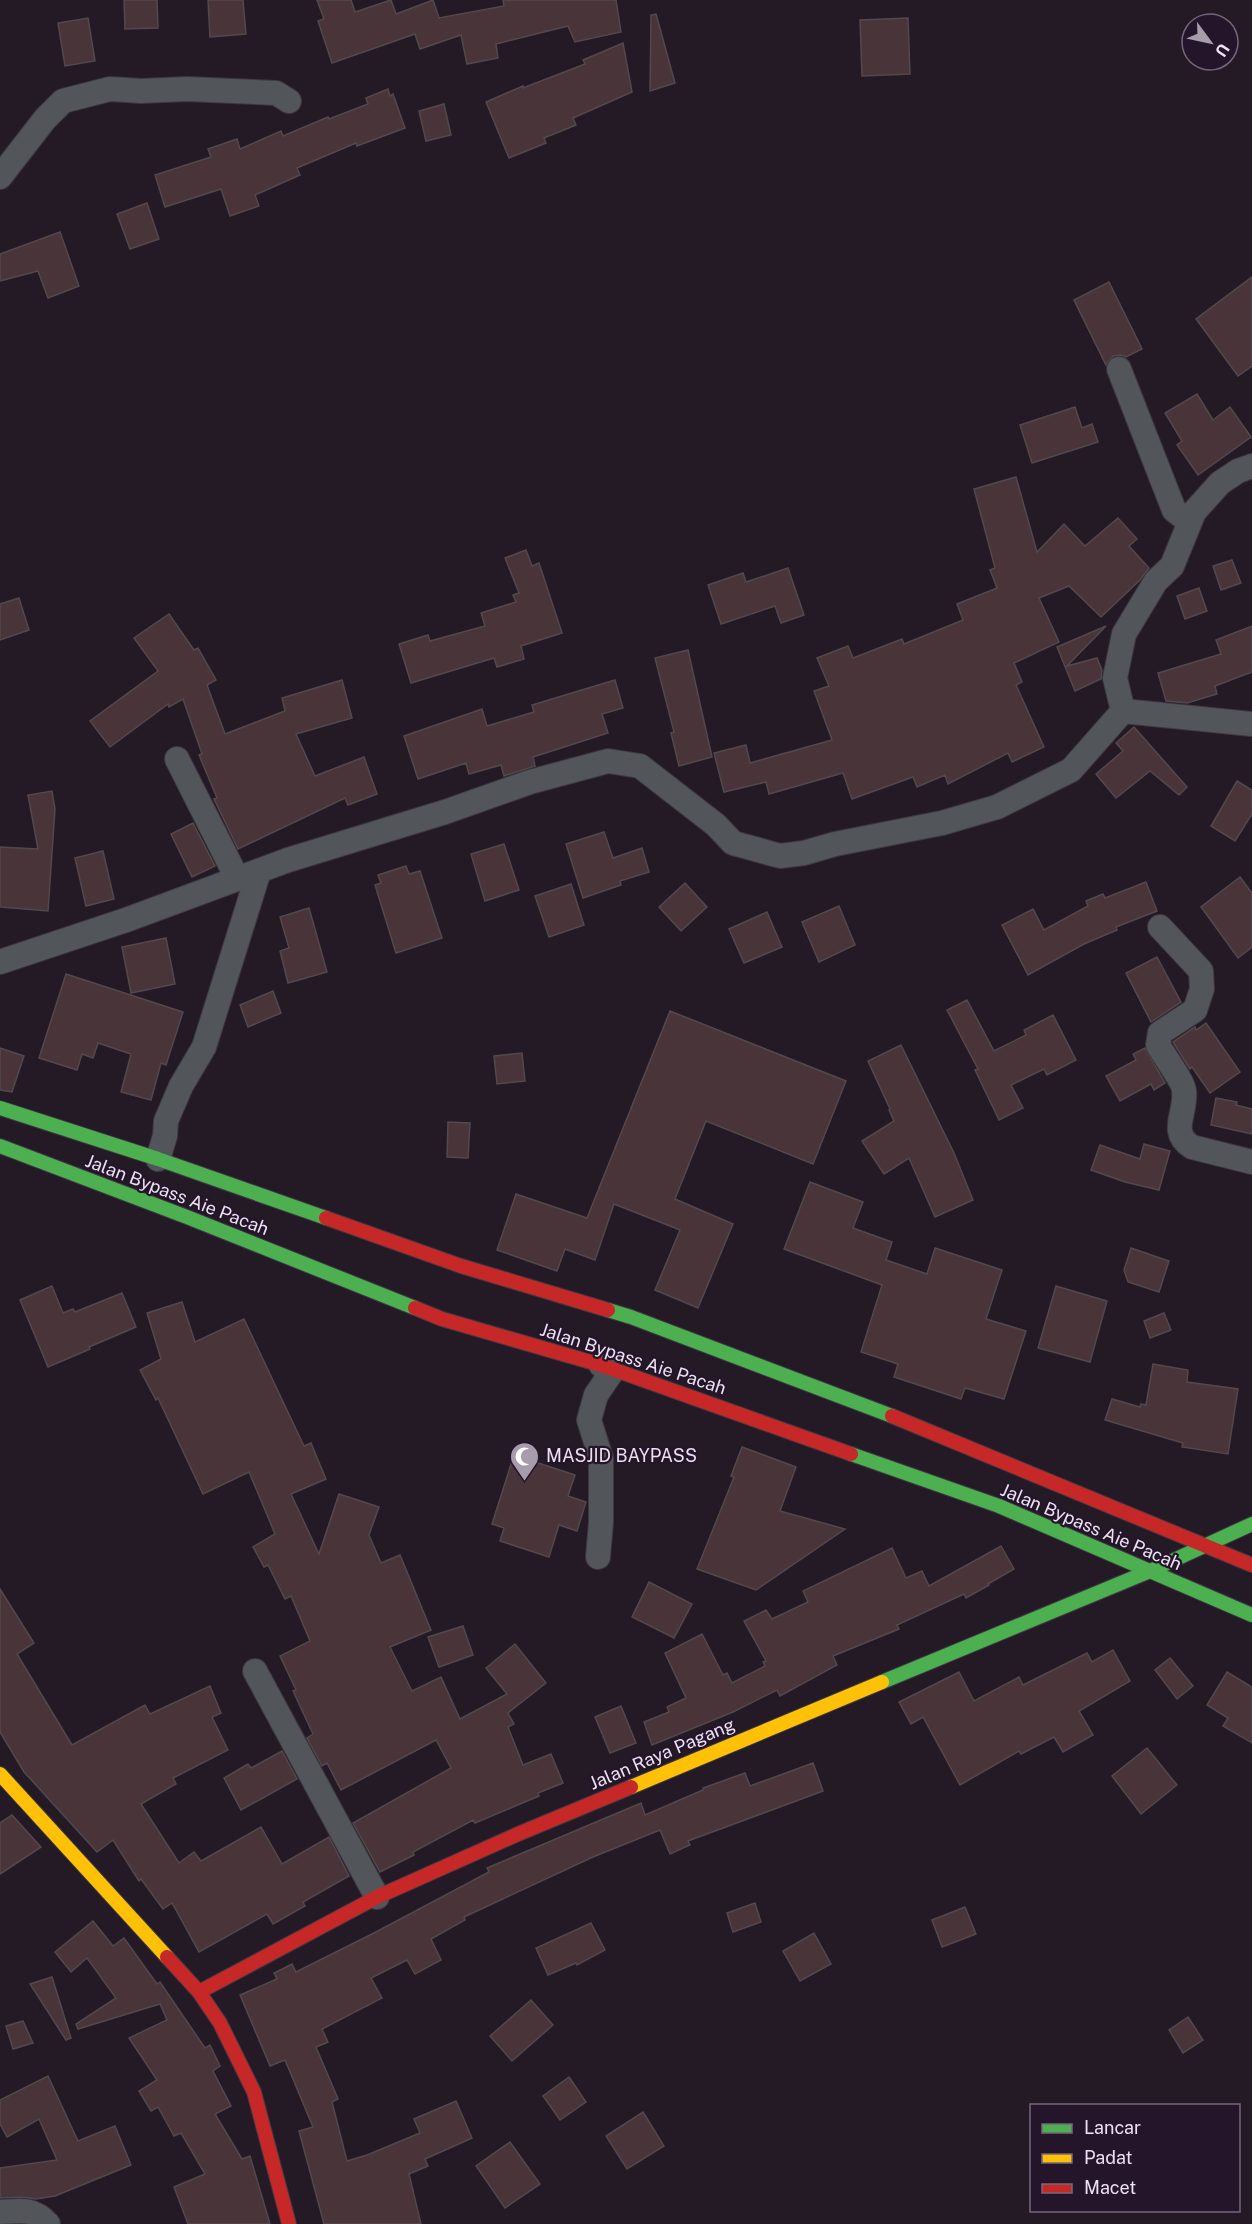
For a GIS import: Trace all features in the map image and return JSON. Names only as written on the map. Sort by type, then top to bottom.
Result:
[{"type":"main road","points":[[0,1108],[158,1159],[461,1266],[631,1317],[898,1418],[1252,1565]]},
{"type":"main road","name":"Jalan Bypass Aie Pacah","points":[[0,1146],[187,1217],[442,1319],[601,1365],[999,1506],[1252,1615]]},
{"type":"main road","name":"Jalan Raya Pagang","points":[[199,1992],[377,1896],[529,1829],[1150,1571],[1252,1524]]},
{"type":"main road","points":[[0,1774],[199,1992],[220,2023],[254,2092],[289,2224]]},
{"type":"street","points":[[0,177],[45,119],[63,101],[84,95],[110,89],[141,91],[187,89],[276,93],[289,101]]},
{"type":"street","points":[[1119,369],[1174,510],[1190,522]]},
{"type":"street","points":[[1123,711],[1115,678],[1124,634],[1156,581],[1172,566],[1194,512],[1220,483],[1238,471],[1252,466]]},
{"type":"street","points":[[1123,711],[1252,724]]},
{"type":"street","points":[[0,962],[126,920],[248,874],[445,812],[530,782],[608,761],[640,766],[716,825],[733,843],[780,856],[804,853],[835,844],[942,823],[997,807],[1071,770],[1123,711]]},
{"type":"street","points":[[158,1159],[165,1136],[166,1121],[181,1086],[204,1047],[248,874],[177,759]]},
{"type":"street","points":[[1160,927],[1201,972],[1202,989],[1195,1010],[1160,1033],[1158,1045],[1185,1089],[1179,1132],[1185,1143],[1192,1148],[1252,1162]]},
{"type":"street","points":[[598,1557],[602,1458],[589,1420],[596,1395],[611,1373],[601,1365]]},
{"type":"street","points":[[255,1671],[377,1896]]},
{"type":"street","points":[[0,2212],[29,2211],[41,2216],[48,2224]]},
{"type":"building","points":[[124,0],[157,0],[158,28],[125,29]]},
{"type":"building","points":[[208,0],[243,0],[246,34],[210,37]]},
{"type":"building","points":[[317,0],[351,0],[355,12],[391,0],[396,14],[433,0],[439,18],[504,6],[503,0],[616,0],[621,32],[575,42],[568,26],[496,44],[498,58],[467,64],[461,35],[420,49],[415,34],[332,63],[318,21],[324,19]]},
{"type":"building","points":[[656,14],[675,83],[650,91],[651,15]]},
{"type":"building","points":[[88,18],[95,61],[65,66],[58,23]]},
{"type":"building","points":[[908,18],[910,74],[862,76],[860,20]]},
{"type":"building","points":[[623,43],[632,92],[573,118],[576,125],[544,138],[546,143],[509,158],[486,102],[585,64],[583,60]]},
{"type":"building","points":[[388,89],[390,96],[393,94],[405,128],[357,146],[356,143],[297,168],[300,175],[255,195],[259,206],[230,216],[221,189],[165,207],[155,175],[211,157],[208,149],[237,139],[240,149],[281,131],[283,136],[328,117],[329,119],[368,104],[366,98]]},
{"type":"building","points":[[444,104],[451,135],[426,141],[419,111]]},
{"type":"building","points":[[147,203],[159,239],[130,249],[117,214]]},
{"type":"building","points":[[60,232],[79,286],[48,298],[38,271],[0,281],[0,254]]},
{"type":"building","points":[[1252,277],[1252,366],[1238,376],[1196,319]]},
{"type":"building","points":[[1109,282],[1142,349],[1126,357],[1113,356],[1106,365],[1074,300]]},
{"type":"building","points":[[1197,394],[1213,420],[1230,407],[1251,437],[1198,475],[1177,445],[1182,441],[1165,413]]},
{"type":"building","points":[[1075,407],[1082,428],[1092,424],[1098,442],[1032,463],[1020,425]]},
{"type":"building","points":[[1016,477],[1037,552],[1064,524],[1085,546],[1118,518],[1137,539],[1129,546],[1149,568],[1140,580],[1101,617],[1069,586],[1039,598],[1059,642],[1014,663],[1022,682],[1016,685],[1044,747],[1012,762],[1008,753],[948,784],[945,775],[917,787],[913,777],[852,799],[843,773],[769,794],[766,782],[724,792],[714,753],[746,745],[750,763],[832,740],[814,691],[829,686],[817,658],[848,646],[853,658],[902,639],[904,644],[963,620],[957,604],[997,588],[990,570],[995,568],[974,489]]},
{"type":"building","points":[[526,550],[532,566],[539,563],[562,633],[521,646],[524,659],[497,667],[494,658],[411,683],[399,644],[428,635],[430,641],[485,626],[481,613],[516,602],[513,595],[519,593],[505,558]]},
{"type":"building","points":[[1232,560],[1241,583],[1221,590],[1213,566]]},
{"type":"building","points":[[788,568],[804,615],[781,623],[775,606],[721,624],[708,585],[743,573],[746,582]]},
{"type":"building","points":[[1199,588],[1207,611],[1185,619],[1177,596]]},
{"type":"building","points":[[19,598],[29,630],[0,640],[0,604]]},
{"type":"building","points":[[169,614],[194,650],[198,648],[216,680],[207,685],[225,734],[285,711],[282,698],[342,680],[352,718],[296,734],[315,776],[364,757],[377,794],[348,805],[345,798],[238,849],[214,799],[217,798],[199,755],[202,754],[183,699],[169,707],[168,704],[110,747],[90,721],[158,671],[134,638]]},
{"type":"building","points":[[1106,626],[1067,666],[1097,658],[1102,670],[1101,679],[1075,691],[1057,647]]},
{"type":"building","points":[[1252,626],[1252,672],[1215,686],[1217,694],[1187,703],[1166,701],[1158,673],[1221,654],[1216,640]]},
{"type":"building","points":[[688,650],[712,757],[679,766],[671,733],[674,732],[655,658]]},
{"type":"building","points":[[615,680],[623,708],[602,714],[608,733],[533,757],[535,766],[504,776],[501,765],[469,774],[466,763],[418,779],[404,736],[482,709],[487,726],[534,712],[532,705]]},
{"type":"building","points":[[1134,727],[1187,787],[1179,795],[1150,771],[1116,798],[1096,774],[1123,751],[1116,743]]},
{"type":"building","points":[[1237,781],[1252,790],[1252,814],[1235,841],[1211,826]]},
{"type":"building","points":[[52,791],[55,809],[48,911],[0,907],[0,847],[38,849],[28,795]]},
{"type":"building","points":[[193,823],[215,866],[192,877],[171,834]]},
{"type":"building","points":[[604,832],[613,858],[642,848],[649,872],[620,881],[621,885],[583,898],[566,844]]},
{"type":"building","points":[[504,844],[519,890],[485,901],[471,854]]},
{"type":"building","points":[[103,851],[114,899],[86,906],[75,858]]},
{"type":"building","points":[[406,866],[409,874],[420,871],[442,938],[396,953],[375,885],[381,883],[378,875]]},
{"type":"building","points":[[1240,877],[1252,893],[1252,947],[1238,958],[1201,907]]},
{"type":"building","points":[[1146,882],[1157,911],[1116,927],[1117,930],[1084,944],[1028,975],[1002,925],[1033,909],[1044,930],[1088,906],[1086,901],[1103,894],[1105,898]]},
{"type":"building","points":[[685,883],[707,907],[681,931],[659,907]]},
{"type":"building","points":[[571,884],[584,925],[549,937],[535,896]]},
{"type":"building","points":[[839,906],[855,945],[819,962],[802,922]]},
{"type":"building","points":[[309,908],[327,972],[288,983],[280,951],[289,948],[280,917]]},
{"type":"building","points":[[767,912],[782,947],[744,963],[729,929]]},
{"type":"building","points":[[166,938],[175,984],[131,993],[122,947]]},
{"type":"building","points":[[1157,957],[1181,1002],[1151,1022],[1126,973]]},
{"type":"building","points":[[66,974],[183,1012],[166,1065],[161,1063],[151,1100],[121,1092],[131,1054],[98,1043],[93,1058],[82,1054],[77,1070],[39,1058]]},
{"type":"building","points":[[273,991],[281,1013],[248,1027],[240,1005]]},
{"type":"building","points":[[967,1000],[994,1051],[1026,1035],[1024,1030],[1053,1015],[1076,1060],[1047,1075],[1044,1069],[1011,1085],[1023,1108],[999,1120],[975,1070],[978,1069],[947,1010]]},
{"type":"building","points":[[670,1011],[846,1081],[813,1164],[706,1121],[675,1199],[733,1224],[698,1308],[655,1290],[680,1230],[614,1204],[595,1260],[565,1249],[557,1271],[497,1250],[516,1194],[587,1218]]},
{"type":"building","points":[[1206,1023],[1240,1072],[1210,1093],[1192,1067],[1190,1069],[1173,1042],[1195,1027],[1196,1030]]},
{"type":"building","points":[[901,1045],[954,1153],[973,1200],[935,1217],[909,1158],[884,1174],[862,1141],[894,1121],[868,1061]]},
{"type":"building","points":[[0,1048],[24,1056],[12,1092],[0,1090]]},
{"type":"building","points":[[1145,1048],[1165,1083],[1154,1090],[1151,1084],[1120,1101],[1106,1076],[1136,1060],[1133,1054]]},
{"type":"building","points":[[522,1053],[525,1081],[497,1084],[494,1056]]},
{"type":"building","points":[[1216,1098],[1237,1102],[1236,1105],[1252,1109],[1252,1134],[1211,1125]]},
{"type":"building","points":[[448,1122],[470,1123],[468,1158],[447,1157]]},
{"type":"building","points":[[1144,1144],[1170,1151],[1159,1190],[1125,1182],[1091,1170],[1100,1145],[1140,1159]]},
{"type":"building","points":[[810,1182],[863,1202],[853,1228],[892,1242],[886,1260],[927,1274],[935,1248],[1002,1270],[986,1319],[1026,1331],[1004,1399],[965,1388],[961,1399],[894,1377],[898,1364],[861,1352],[882,1285],[784,1249]]},
{"type":"building","points":[[1131,1248],[1169,1261],[1159,1292],[1128,1282],[1124,1270]]},
{"type":"building","points":[[52,1286],[63,1313],[73,1309],[75,1312],[122,1293],[136,1327],[48,1367],[20,1300]]},
{"type":"building","points":[[1056,1286],[1107,1301],[1090,1362],[1038,1348]]},
{"type":"building","points":[[182,1302],[195,1342],[244,1319],[304,1446],[311,1443],[326,1479],[291,1494],[319,1554],[339,1494],[379,1507],[369,1535],[381,1563],[400,1555],[431,1630],[390,1647],[412,1691],[441,1677],[460,1719],[507,1694],[486,1668],[515,1644],[546,1683],[508,1713],[514,1724],[508,1727],[523,1765],[551,1754],[563,1783],[538,1793],[539,1796],[475,1823],[473,1820],[380,1872],[353,1823],[451,1768],[436,1740],[341,1790],[327,1763],[322,1766],[307,1738],[313,1734],[280,1656],[310,1641],[291,1596],[285,1599],[268,1565],[264,1567],[253,1547],[275,1534],[249,1472],[203,1494],[158,1398],[156,1400],[140,1370],[161,1359],[147,1313]]},
{"type":"building","points":[[1164,1313],[1171,1330],[1150,1338],[1144,1321]]},
{"type":"building","points":[[1153,1364],[1188,1370],[1187,1382],[1238,1389],[1228,1454],[1182,1447],[1183,1443],[1105,1420],[1112,1399],[1140,1407],[1141,1404],[1146,1405]]},
{"type":"building","points":[[742,1447],[796,1467],[780,1511],[845,1529],[756,1590],[697,1569],[734,1477],[731,1476]]},
{"type":"building","points":[[514,1455],[575,1475],[568,1496],[586,1502],[577,1531],[559,1525],[549,1557],[500,1541],[504,1528],[492,1524]]},
{"type":"building","points":[[1001,1546],[1014,1569],[989,1585],[966,1598],[964,1594],[897,1625],[899,1629],[833,1656],[837,1665],[780,1696],[777,1690],[733,1712],[652,1745],[644,1722],[669,1712],[667,1707],[686,1698],[665,1653],[702,1634],[723,1675],[727,1673],[732,1683],[765,1666],[763,1662],[766,1661],[744,1621],[766,1610],[772,1619],[808,1602],[803,1591],[892,1548],[906,1578],[922,1571],[929,1586]]},
{"type":"building","points":[[649,1582],[692,1604],[674,1638],[632,1617]]},
{"type":"building","points":[[0,1589],[34,1643],[17,1654],[72,1745],[145,1705],[150,1714],[210,1686],[221,1713],[212,1717],[228,1750],[173,1778],[176,1784],[141,1804],[179,1863],[194,1852],[201,1861],[261,1827],[282,1864],[329,1837],[349,1876],[303,1902],[305,1906],[273,1924],[267,1914],[199,1952],[172,1903],[163,1909],[141,1879],[139,1881],[113,1840],[97,1852],[24,1772],[0,1732]]},
{"type":"building","points":[[463,1626],[473,1655],[439,1667],[428,1637]]},
{"type":"building","points":[[1113,1650],[1130,1681],[1079,1711],[1093,1735],[1063,1752],[1054,1737],[1021,1754],[1019,1751],[960,1785],[923,1717],[911,1724],[899,1702],[959,1672],[974,1701],[1019,1677],[1023,1685],[1087,1653],[1092,1662]]},
{"type":"building","points":[[1170,1658],[1193,1686],[1177,1699],[1155,1670]]},
{"type":"building","points":[[1227,1672],[1252,1687],[1252,1743],[1223,1726],[1228,1718],[1207,1705]]},
{"type":"building","points":[[621,1706],[636,1743],[610,1753],[595,1717]]},
{"type":"building","points":[[1147,1748],[1177,1785],[1141,1814],[1112,1776]]},
{"type":"building","points":[[282,1751],[297,1779],[241,1810],[224,1778],[248,1764],[251,1768]]},
{"type":"building","points":[[813,1763],[823,1791],[688,1841],[690,1845],[670,1854],[660,1830],[593,1857],[464,1917],[465,1920],[431,1939],[441,1960],[415,1974],[407,1960],[371,1978],[382,1998],[322,2029],[328,2042],[316,2047],[338,2099],[332,2102],[347,2161],[420,2133],[414,2119],[456,2101],[472,2138],[425,2159],[428,2166],[409,2174],[421,2224],[324,2224],[299,2131],[313,2127],[285,2060],[270,2066],[240,1995],[277,1979],[274,1973],[292,1964],[296,1972],[374,1933],[489,1872],[487,1868],[641,1803],[645,1815],[703,1790],[703,1788],[745,1773],[750,1786]]},
{"type":"building","points":[[12,1815],[41,1847],[0,1874],[0,1823]]},
{"type":"building","points":[[755,1903],[761,1922],[733,1932],[727,1913]]},
{"type":"building","points":[[965,1907],[976,1934],[942,1947],[932,1920]]},
{"type":"building","points":[[93,1921],[113,1946],[124,1938],[157,1984],[160,1982],[205,2048],[210,2045],[220,2066],[213,2071],[231,2106],[215,2114],[242,2159],[250,2156],[270,2224],[188,2224],[174,2187],[205,2174],[181,2133],[174,2136],[158,2107],[151,2111],[139,2091],[157,2080],[129,2038],[167,2020],[160,2004],[78,2029],[76,2024],[116,1998],[87,1958],[71,1972],[55,1952]]},
{"type":"building","points":[[591,1923],[605,1950],[577,1965],[576,1963],[548,1975],[536,1948]]},
{"type":"building","points":[[814,1933],[831,1964],[800,1981],[783,1951]]},
{"type":"building","points":[[52,1977],[71,2038],[66,2040],[30,1984]]},
{"type":"building","points":[[531,2000],[553,2025],[512,2061],[490,2036]]},
{"type":"building","points":[[1188,2017],[1203,2040],[1183,2053],[1169,2030]]},
{"type":"building","points":[[23,2021],[33,2043],[13,2049],[6,2026]]},
{"type":"building","points":[[48,2076],[78,2141],[115,2126],[131,2165],[55,2196],[36,2199],[0,2198],[0,2168],[57,2160],[39,2119],[7,2137],[0,2124],[0,2100]]},
{"type":"building","points":[[569,2077],[586,2102],[560,2120],[543,2096]]},
{"type":"building","points":[[643,2112],[664,2146],[627,2169],[606,2136]]},
{"type":"building","points":[[510,2142],[540,2184],[505,2208],[476,2166]]},
{"type":"traffic: fast","points":[[0,1108],[158,1159],[326,1218]]},
{"type":"traffic: fast","points":[[0,1146],[187,1217],[415,1308]]},
{"type":"traffic: fast","points":[[608,1310],[892,1416]]},
{"type":"traffic: fast","points":[[851,1454],[999,1506],[1252,1615]]},
{"type":"traffic: fast","points":[[882,1682],[1150,1571],[1252,1524]]},
{"type":"traffic: slow","points":[[631,1787],[882,1682]]},
{"type":"traffic: slow","points":[[0,1774],[167,1957]]},
{"type":"traffic: jam","points":[[326,1218],[461,1266],[608,1310]]},
{"type":"traffic: jam","points":[[415,1308],[442,1319],[601,1365],[851,1454]]},
{"type":"traffic: jam","points":[[892,1416],[1252,1565]]},
{"type":"traffic: jam","points":[[199,1992],[377,1897],[631,1787]]},
{"type":"traffic: jam","points":[[167,1957],[199,1992],[220,2023],[254,2092],[289,2224]]},
{"type":"place","name":"MASJID BAYPASS","points":[[525,1482]]}]
